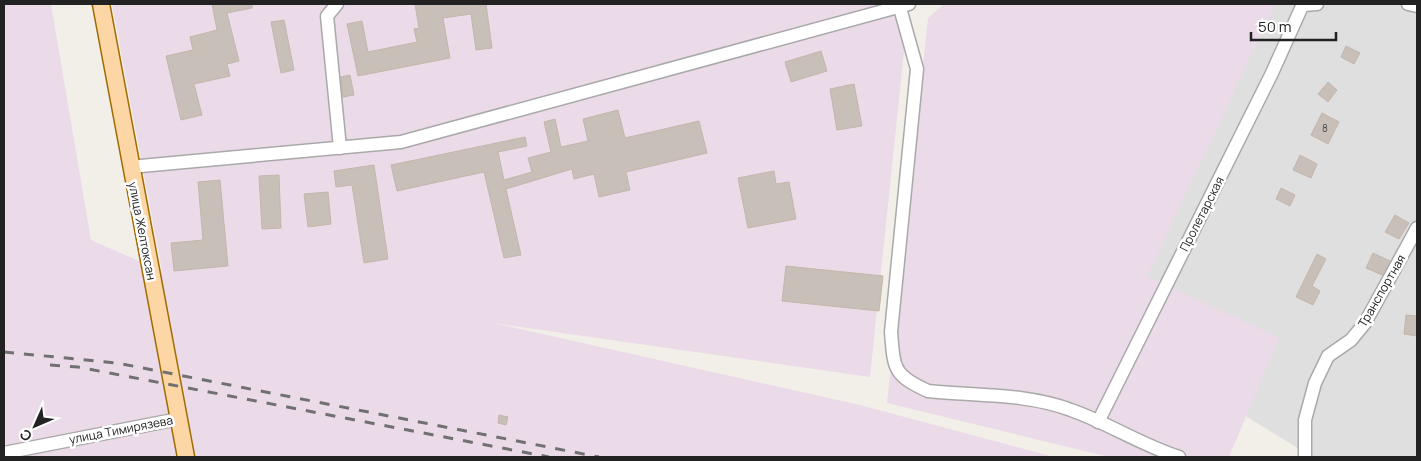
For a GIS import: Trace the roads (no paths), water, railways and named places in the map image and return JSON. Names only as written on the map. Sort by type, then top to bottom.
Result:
[{"type":"main road","name":"улица Желтоксан","points":[[101,4],[130,167],[186,457]]},
{"type":"street","points":[[338,4],[327,16],[340,148]]},
{"type":"street","points":[[1303,4],[1317,4]]},
{"type":"street","name":"Пролетарская","points":[[1098,422],[1268,82],[1303,4]]},
{"type":"street","points":[[1408,4],[1417,6]]},
{"type":"street","points":[[130,167],[401,142],[905,6],[917,68],[891,332],[894,366],[907,380],[928,391],[1033,400],[1071,410],[1156,450],[1179,457]]},
{"type":"street","name":"Транспортная","points":[[1305,457],[1305,420],[1315,383],[1328,356],[1351,340],[1365,323],[1417,228]]},
{"type":"street","name":"улица Тимирязева","points":[[4,453],[178,419]]},
{"type":"railway","points":[[4,352],[117,363],[599,457]]},
{"type":"railway","points":[[50,365],[78,367],[549,457]]}]
